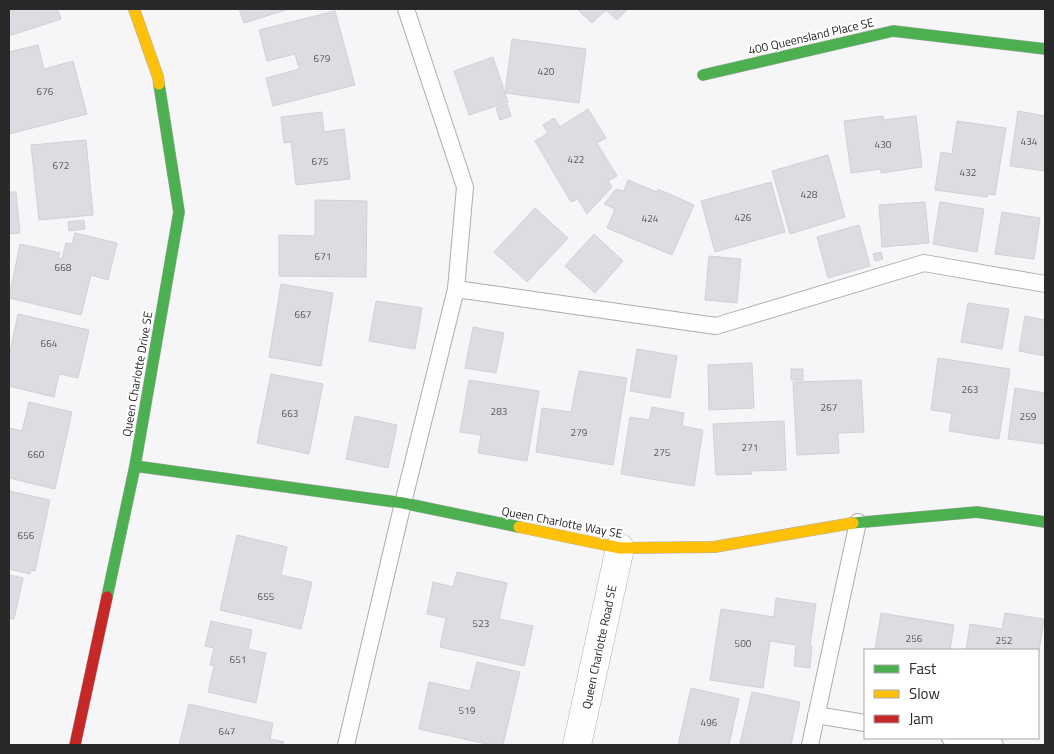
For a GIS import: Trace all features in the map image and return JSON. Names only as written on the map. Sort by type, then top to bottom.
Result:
[{"type":"street","name":"Queen Charlotte Drive SE","points":[[75,745],[135,466],[179,212],[158,77],[134,9]]},
{"type":"street","name":"400 Queensland Place SE","points":[[703,75],[893,32],[1045,48]]},
{"type":"street","name":"Queen Charlotte Way SE","points":[[135,466],[403,503],[620,548],[714,547],[858,522],[977,512],[1045,522]]},
{"type":"street","name":"Queen Charlotte Road SE","points":[[577,745],[620,548]]},
{"type":"lane","points":[[346,745],[456,289],[465,187],[406,9]]},
{"type":"lane","points":[[456,289],[716,326],[924,263],[1045,284]]},
{"type":"lane","points":[[810,745],[858,522]]},
{"type":"lane","points":[[816,715],[864,723]]},
{"type":"lane","points":[[956,739],[995,745]]},
{"type":"building","points":[[9,9],[57,9],[61,19],[9,36]]},
{"type":"building","points":[[239,9],[289,9],[244,23]]},
{"type":"building","points":[[577,9],[628,9],[617,20],[606,10],[592,23]]},
{"type":"building","points":[[335,11],[355,85],[273,106],[266,78],[299,69],[295,54],[267,61],[259,30]]},
{"type":"building","points":[[512,39],[586,49],[579,103],[505,93]]},
{"type":"building","points":[[38,45],[44,69],[73,61],[87,114],[9,134],[9,52]]},
{"type":"building","points":[[493,57],[508,102],[469,115],[454,71]]},
{"type":"building","points":[[507,104],[511,116],[500,120],[496,108]]},
{"type":"building","points":[[588,109],[606,138],[597,143],[617,176],[608,181],[612,187],[587,214],[578,199],[571,202],[535,141],[548,133],[543,125],[554,118],[560,127]]},
{"type":"building","points":[[1018,111],[1045,116],[1045,171],[1010,166]]},
{"type":"building","points":[[322,112],[324,132],[344,129],[350,179],[296,185],[291,142],[284,143],[281,117]]},
{"type":"building","points":[[883,116],[883,120],[916,116],[922,167],[881,173],[881,169],[851,173],[844,121]]},
{"type":"building","points":[[957,121],[1006,128],[995,195],[988,194],[987,197],[935,190],[941,152],[952,154]]},
{"type":"building","points":[[86,140],[93,215],[39,220],[31,145]]},
{"type":"building","points":[[828,155],[845,217],[790,234],[772,171]]},
{"type":"building","points":[[628,180],[657,192],[658,189],[694,205],[672,255],[607,228],[615,209],[604,204],[616,189],[624,191]]},
{"type":"building","points":[[771,182],[785,232],[715,252],[701,201]]},
{"type":"building","points":[[9,192],[16,192],[20,233],[9,234]]},
{"type":"building","points":[[315,200],[367,201],[366,277],[279,276],[279,235],[315,236]]},
{"type":"building","points":[[925,202],[929,243],[882,247],[879,205]]},
{"type":"building","points":[[940,202],[984,209],[977,252],[933,244]]},
{"type":"building","points":[[535,208],[568,238],[527,282],[494,252]]},
{"type":"building","points":[[1002,212],[1040,218],[1034,259],[995,254]]},
{"type":"building","points":[[84,220],[85,229],[69,231],[68,222]]},
{"type":"building","points":[[859,225],[870,266],[828,278],[817,237]]},
{"type":"building","points":[[75,233],[117,243],[108,280],[91,275],[81,315],[9,298],[20,244],[60,253],[58,258],[62,259],[66,243],[72,244]]},
{"type":"building","points":[[594,234],[623,261],[595,293],[565,266]]},
{"type":"building","points":[[881,252],[883,259],[875,261],[873,254]]},
{"type":"building","points":[[709,256],[741,259],[737,303],[705,300]]},
{"type":"building","points":[[281,284],[333,293],[321,366],[269,357]]},
{"type":"building","points":[[376,301],[422,308],[415,349],[369,341]]},
{"type":"building","points":[[968,303],[1009,309],[1002,349],[961,342]]},
{"type":"building","points":[[18,314],[89,330],[78,378],[59,374],[54,397],[9,386],[9,356]]},
{"type":"building","points":[[1025,316],[1045,320],[1045,356],[1019,351]]},
{"type":"building","points":[[473,327],[504,333],[496,373],[465,368]]},
{"type":"building","points":[[637,349],[677,356],[670,398],[630,391]]},
{"type":"building","points":[[938,358],[1010,369],[999,439],[949,431],[952,413],[931,410]]},
{"type":"building","points":[[752,363],[754,408],[709,410],[708,365]]},
{"type":"building","points":[[791,369],[803,369],[803,380],[791,380]]},
{"type":"building","points":[[579,371],[627,378],[613,465],[536,452],[542,408],[571,412]]},
{"type":"building","points":[[271,374],[323,384],[309,454],[257,443]]},
{"type":"building","points":[[469,380],[539,391],[527,461],[478,453],[481,435],[460,432]]},
{"type":"building","points":[[861,380],[864,432],[838,433],[839,453],[797,455],[793,382]]},
{"type":"building","points":[[1015,388],[1045,393],[1045,444],[1008,439]]},
{"type":"building","points":[[29,402],[72,412],[55,489],[9,478],[9,428],[22,431]]},
{"type":"building","points":[[652,407],[684,413],[682,426],[703,430],[694,486],[621,474],[630,417],[649,420]]},
{"type":"building","points":[[355,416],[397,425],[388,468],[346,459]]},
{"type":"building","points":[[784,421],[786,470],[751,471],[752,474],[716,475],[713,424]]},
{"type":"building","points":[[9,491],[50,500],[35,571],[31,570],[30,574],[9,569]]},
{"type":"building","points":[[237,535],[287,547],[281,575],[312,582],[301,629],[220,610]]},
{"type":"building","points":[[457,572],[507,583],[499,619],[533,626],[524,666],[440,647],[446,618],[427,614],[433,582],[453,587]]},
{"type":"building","points":[[9,575],[23,578],[14,619],[9,618]]},
{"type":"building","points":[[776,598],[816,604],[810,646],[812,646],[810,668],[794,666],[796,645],[770,641],[763,688],[710,680],[721,609],[774,617]]},
{"type":"building","points":[[881,613],[954,625],[950,649],[875,649]]},
{"type":"building","points":[[1005,613],[1044,619],[1039,651],[1039,649],[966,649],[970,624],[1002,629]]},
{"type":"building","points":[[211,621],[252,630],[248,649],[266,653],[256,703],[208,692],[214,666],[210,665],[214,648],[205,646]]},
{"type":"building","points":[[477,662],[520,672],[503,745],[491,745],[419,729],[429,682],[470,691]]},
{"type":"building","points":[[691,688],[739,699],[729,745],[678,745]]},
{"type":"building","points":[[752,692],[800,702],[791,745],[751,745],[740,743]]},
{"type":"building","points":[[189,704],[273,723],[270,739],[284,742],[283,745],[179,745]]},
{"type":"traffic: fast","points":[[703,75],[893,31],[1045,49]]},
{"type":"traffic: fast","points":[[107,597],[135,466],[179,212],[159,84]]},
{"type":"traffic: fast","points":[[135,466],[403,503],[519,527]]},
{"type":"traffic: fast","points":[[853,523],[977,512],[1045,522]]},
{"type":"traffic: slow","points":[[134,9],[159,84]]},
{"type":"traffic: slow","points":[[519,527],[620,548],[714,547],[853,523]]},
{"type":"traffic: jam","points":[[75,745],[107,597]]}]
